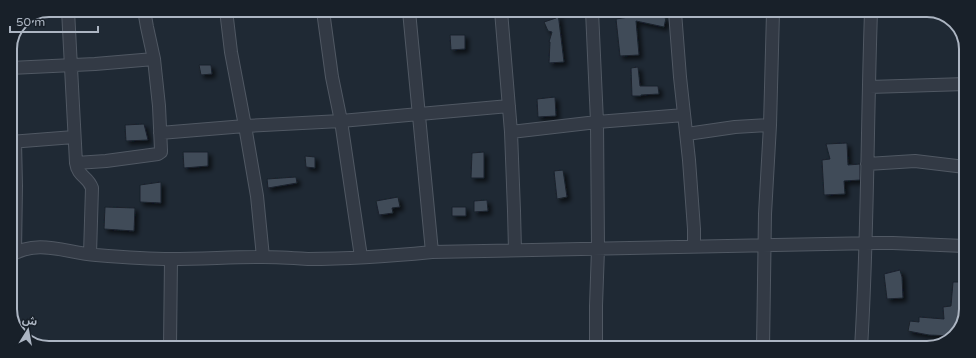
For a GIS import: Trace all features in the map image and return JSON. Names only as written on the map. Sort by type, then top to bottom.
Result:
[{"type":"street","points":[[68,17],[76,163],[79,173],[90,183],[92,188],[90,254]]},
{"type":"street","points":[[76,163],[158,154],[161,150],[159,106],[154,59],[145,17]]},
{"type":"street","points":[[227,17],[257,196],[263,257]]},
{"type":"street","points":[[324,17],[361,257]]},
{"type":"street","points":[[410,17],[432,252]]},
{"type":"street","points":[[502,17],[511,132],[515,250]]},
{"type":"street","points":[[592,17],[597,122],[598,249],[596,341]]},
{"type":"street","points":[[675,17],[680,77],[687,134],[694,246]]},
{"type":"street","points":[[763,341],[764,246],[770,125],[773,17]]},
{"type":"street","points":[[861,341],[866,244],[871,17]]},
{"type":"street","points":[[17,68],[154,59]]},
{"type":"street","points":[[869,87],[959,84]]},
{"type":"street","points":[[160,133],[245,126],[341,121],[509,106]]},
{"type":"street","points":[[511,132],[684,114]]},
{"type":"street","points":[[687,134],[736,127],[770,125]]},
{"type":"street","points":[[17,142],[74,137]]},
{"type":"street","points":[[867,164],[915,161],[959,166]]},
{"type":"street","points":[[17,253],[32,247],[48,246],[90,254],[132,258],[171,259],[263,257],[309,259],[396,256],[432,252],[694,246],[893,243],[959,246]]},
{"type":"street","points":[[170,341],[171,259]]},
{"type":"building","points":[[558,17],[564,62],[549,63],[549,42],[552,32],[548,31],[544,22]]},
{"type":"building","points":[[629,17],[666,18],[664,27],[636,21],[639,55],[620,56],[616,19]]},
{"type":"building","points":[[450,35],[465,35],[465,49],[451,50]]},
{"type":"building","points":[[199,65],[211,65],[212,74],[201,75]]},
{"type":"building","points":[[638,67],[640,86],[658,86],[659,94],[632,96],[631,68]]},
{"type":"building","points":[[555,97],[556,116],[538,117],[537,99]]},
{"type":"building","points":[[144,124],[148,140],[126,141],[125,125]]},
{"type":"building","points":[[847,143],[848,165],[860,164],[860,180],[844,181],[845,194],[824,195],[822,160],[830,159],[826,144]]},
{"type":"building","points":[[183,152],[208,152],[208,166],[184,168]]},
{"type":"building","points":[[484,152],[484,178],[471,178],[472,153]]},
{"type":"building","points":[[305,156],[315,157],[315,168],[306,167]]},
{"type":"building","points":[[563,170],[567,197],[557,199],[554,171]]},
{"type":"building","points":[[296,177],[297,183],[268,188],[267,179]]},
{"type":"building","points":[[161,182],[161,203],[140,202],[140,185]]},
{"type":"building","points":[[398,197],[400,207],[392,208],[393,213],[379,215],[376,201]]},
{"type":"building","points":[[487,200],[488,211],[474,212],[474,201]]},
{"type":"building","points":[[105,207],[135,208],[134,231],[104,229]]},
{"type":"building","points":[[452,207],[466,207],[466,216],[452,216]]},
{"type":"building","points":[[900,270],[902,277],[903,298],[887,299],[884,274]]},
{"type":"building","points":[[953,282],[959,282],[959,313],[954,327],[950,332],[944,336],[929,335],[908,331],[910,321],[919,322],[919,317],[944,319],[943,307],[951,306]]}]
